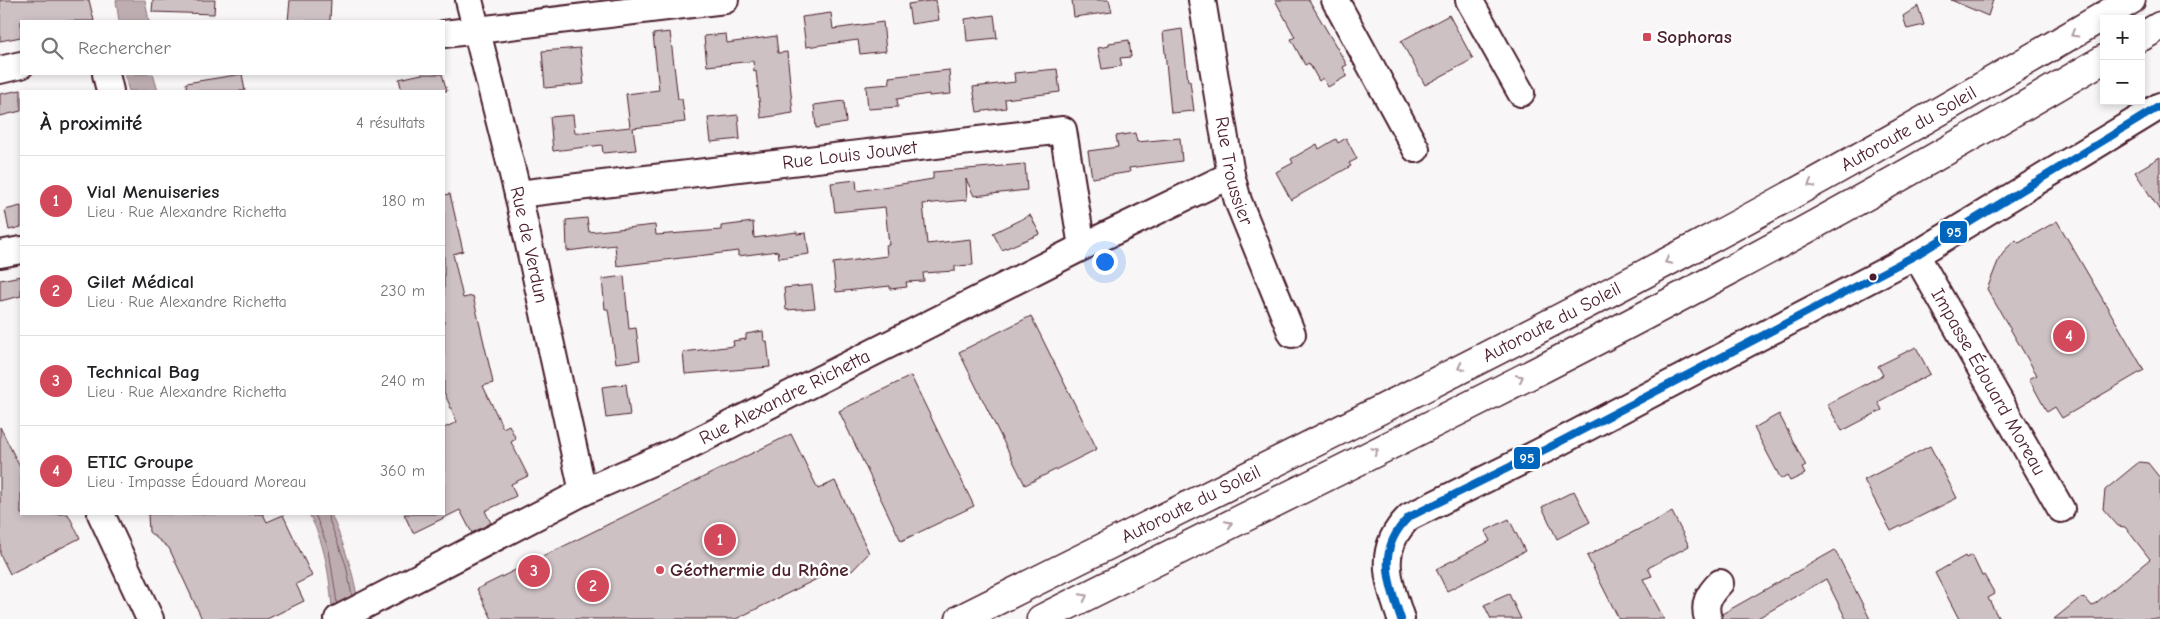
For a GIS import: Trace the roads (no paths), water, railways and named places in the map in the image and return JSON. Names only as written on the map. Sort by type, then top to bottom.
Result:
[{"type":"highway","name":"Autoroute du Soleil","points":[[960,619],[1498,349],[1695,247],[1865,154],[2131,0]]},
{"type":"highway","points":[[2145,35],[2160,26]]},
{"type":"highway","name":"Autoroute du Soleil","points":[[1040,619],[1723,274],[1934,158],[2100,62]]},
{"type":"street","name":"Rue de Verdun","points":[[469,0],[518,194],[583,492]]},
{"type":"street","points":[[445,34],[476,28],[724,0]]},
{"type":"street","name":"Rue Troussier","points":[[1202,0],[1231,175],[1238,201],[1292,334]]},
{"type":"street","points":[[1335,0],[1416,149]]},
{"type":"street","points":[[1470,0],[1521,93]]},
{"type":"street","points":[[0,70],[20,65]]},
{"type":"street","points":[[106,75],[110,90]]},
{"type":"street","points":[[1401,619],[1388,580],[1387,560],[1397,529],[1409,517],[1548,448],[1916,255],[2160,106]]},
{"type":"street","name":"Rue Louis Jouvet","points":[[518,194],[1063,130],[1082,247]]},
{"type":"street","name":"Rue Alexandre Richetta","points":[[338,619],[583,492],[684,448],[1082,247],[1231,175]]},
{"type":"street","points":[[0,254],[20,250]]},
{"type":"street","name":"Impasse Édouard Moreau","points":[[1916,255],[2061,509]]},
{"type":"street","points":[[101,515],[150,619]]},
{"type":"street","points":[[1708,619],[1705,610],[1709,595],[1720,583]]},
{"type":"water","points":[[116,0],[145,0],[149,20],[119,20]]},
{"type":"water","points":[[124,75],[153,75],[158,90],[129,90]]},
{"type":"water","points":[[310,515],[331,515],[345,549],[355,584],[359,609],[333,619],[324,552]]},
{"type":"place","name":"Sophoras","points":[[1647,37]]},
{"type":"place","name":"ETIC Groupe","points":[[2069,336]]},
{"type":"place","name":"Vial Menuiseries","points":[[720,540]]},
{"type":"place","name":"Géothermie du Rhône","points":[[660,570]]},
{"type":"place","name":"Technical Bag","points":[[534,571]]},
{"type":"place","name":"Gilet Médical","points":[[593,586]]}]
